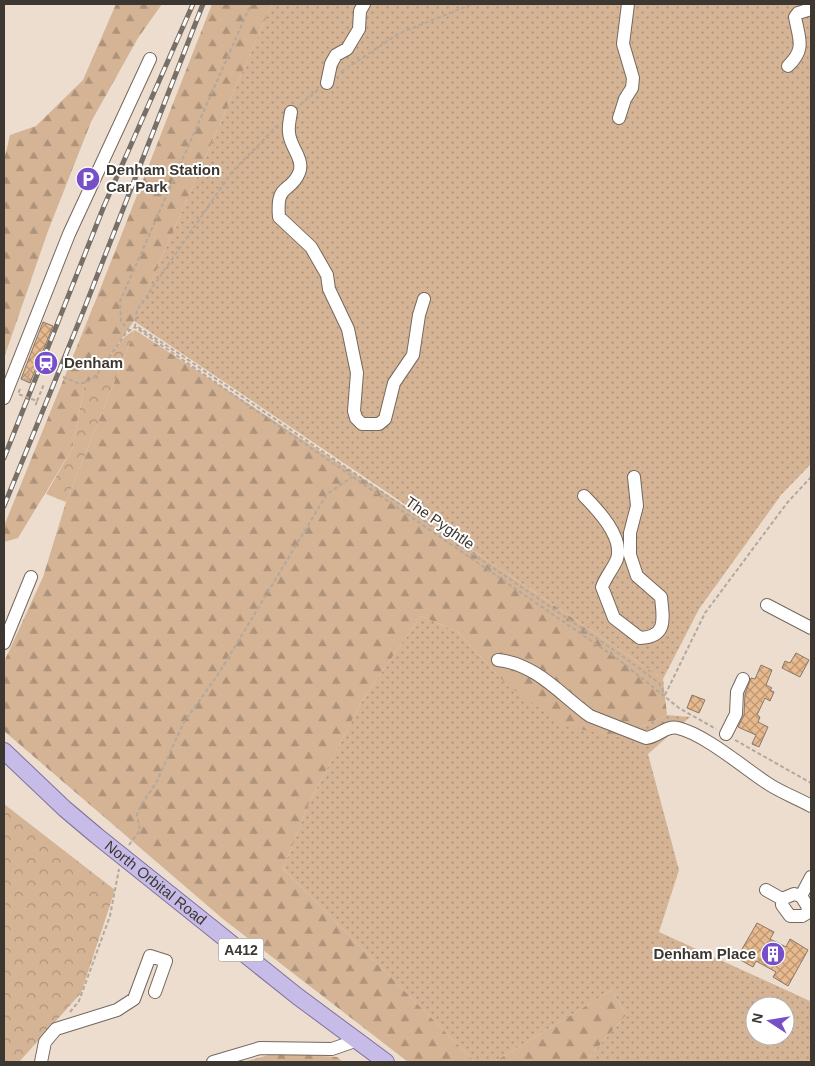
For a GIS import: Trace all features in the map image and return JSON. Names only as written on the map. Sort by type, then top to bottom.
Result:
[{"type":"main road","name":"North Orbital Road","points":[[4,751],[65,809],[355,1041],[386,1062]]},
{"type":"street","points":[[327,83],[331,64],[336,55],[347,49],[359,29],[360,11],[364,4]]},
{"type":"street","points":[[619,118],[625,99],[632,88],[633,78],[623,44],[628,4]]},
{"type":"street","points":[[788,66],[801,48],[795,18],[798,13],[811,9]]},
{"type":"street","points":[[4,398],[70,234],[150,59]]},
{"type":"street","points":[[291,112],[288,133],[300,162],[299,173],[281,192],[278,203],[279,217],[311,247],[327,275],[329,289],[348,329],[357,373],[354,411],[356,418],[362,424],[379,424],[385,419],[394,383],[413,355],[419,315],[424,299]]},
{"type":"street","points":[[584,496],[604,516],[618,551],[616,560],[602,587],[614,618],[640,638],[655,636],[660,630],[663,621],[661,597],[637,576],[630,554],[630,533],[637,500],[634,477]]},
{"type":"street","points":[[4,642],[31,577]]},
{"type":"street","points":[[767,605],[811,628]]},
{"type":"street","points":[[498,660],[514,662],[529,668],[583,712],[646,738],[653,738],[668,728],[677,727],[718,749],[768,784],[811,806]]},
{"type":"street","points":[[726,734],[736,714],[737,692],[743,680]]},
{"type":"street","points":[[800,896],[811,877]]},
{"type":"street","points":[[766,890],[782,899]]},
{"type":"street","points":[[787,895],[800,896],[808,907],[809,914],[790,916],[782,905],[782,899],[787,895]]},
{"type":"street","points":[[41,1062],[44,1042],[56,1029],[117,1010],[134,999],[150,956],[166,961],[154,992]]},
{"type":"street","points":[[213,1062],[260,1048],[332,1049],[355,1041]]},
{"type":"path","points":[[130,331],[121,322],[120,300],[251,4]]},
{"type":"path","name":"The Pyghtle","points":[[135,327],[619,660],[679,708],[811,784]]},
{"type":"path","points":[[64,377],[69,380],[85,383],[95,377],[118,343],[130,331],[138,327],[621,655],[659,683],[665,695]]},
{"type":"path","points":[[28,365],[23,378],[26,380],[32,366]]},
{"type":"path","points":[[35,407],[44,384]]},
{"type":"path","points":[[20,389],[18,394],[37,402]]},
{"type":"path","points":[[56,1029],[79,1000],[110,916],[122,855],[140,830],[137,815],[141,805],[156,783],[184,722],[219,673],[327,494],[352,477]]},
{"type":"path","points":[[665,695],[705,613],[787,503],[811,477]]},
{"type":"green space","points":[[116,4],[162,4],[138,38],[91,122],[48,231],[4,358],[4,160],[10,135],[36,126],[83,80]]},
{"type":"green space","points":[[212,4],[272,4],[134,321],[95,377],[85,383],[72,449],[18,538],[4,542],[4,526],[99,292]]},
{"type":"green space","points":[[272,4],[811,4],[811,464],[781,495],[699,609],[663,679],[134,321]]},
{"type":"green space","points":[[135,330],[487,560],[663,679],[667,715],[617,737],[565,726],[506,684],[458,632],[421,616],[363,699],[309,803],[283,869],[475,1062],[408,1062],[223,919],[4,731],[4,662],[43,577],[66,502]]},
{"type":"green space","points":[[135,330],[66,502],[46,494],[72,449],[85,383],[99,371],[121,341]]},
{"type":"green space","points":[[421,616],[458,632],[506,684],[617,737],[667,715],[690,717],[648,754],[679,870],[659,932],[810,1001],[811,999],[811,1062],[585,1062],[626,1015],[612,990],[494,1062],[475,1062],[283,869],[309,803],[363,699]]},
{"type":"green space","points":[[4,804],[115,890],[81,993],[19,1062],[4,1062]]},
{"type":"green space","points":[[612,990],[626,1015],[585,1062],[494,1062]]},
{"type":"green space","points":[[276,1053],[337,1057],[343,1062],[243,1062]]},
{"type":"building","points":[[43,322],[53,326],[30,383],[21,379]]},
{"type":"building","points":[[796,653],[809,660],[800,677],[782,668],[785,661],[790,663]]},
{"type":"building","points":[[761,665],[772,670],[766,685],[772,688],[770,690],[774,692],[770,701],[765,698],[757,715],[760,717],[758,722],[768,727],[759,747],[752,744],[756,735],[738,727],[744,715],[745,694],[751,678],[755,679]]},
{"type":"building","points":[[692,695],[705,700],[699,713],[687,708]]},
{"type":"building","name":"Denham Place","points":[[757,923],[774,932],[770,939],[786,947],[790,939],[808,950],[788,986],[773,977],[776,972],[756,961],[753,967],[737,958]]},
{"type":"railway","points":[[4,458],[104,206],[193,4]]},
{"type":"railway","points":[[4,506],[83,312],[203,4]]},
{"type":"place","name":"Denham Station Car Park","points":[[88,179]]},
{"type":"place","name":"Denham","points":[[46,363]]},
{"type":"place","name":"Denham Place","points":[[773,954]]}]
